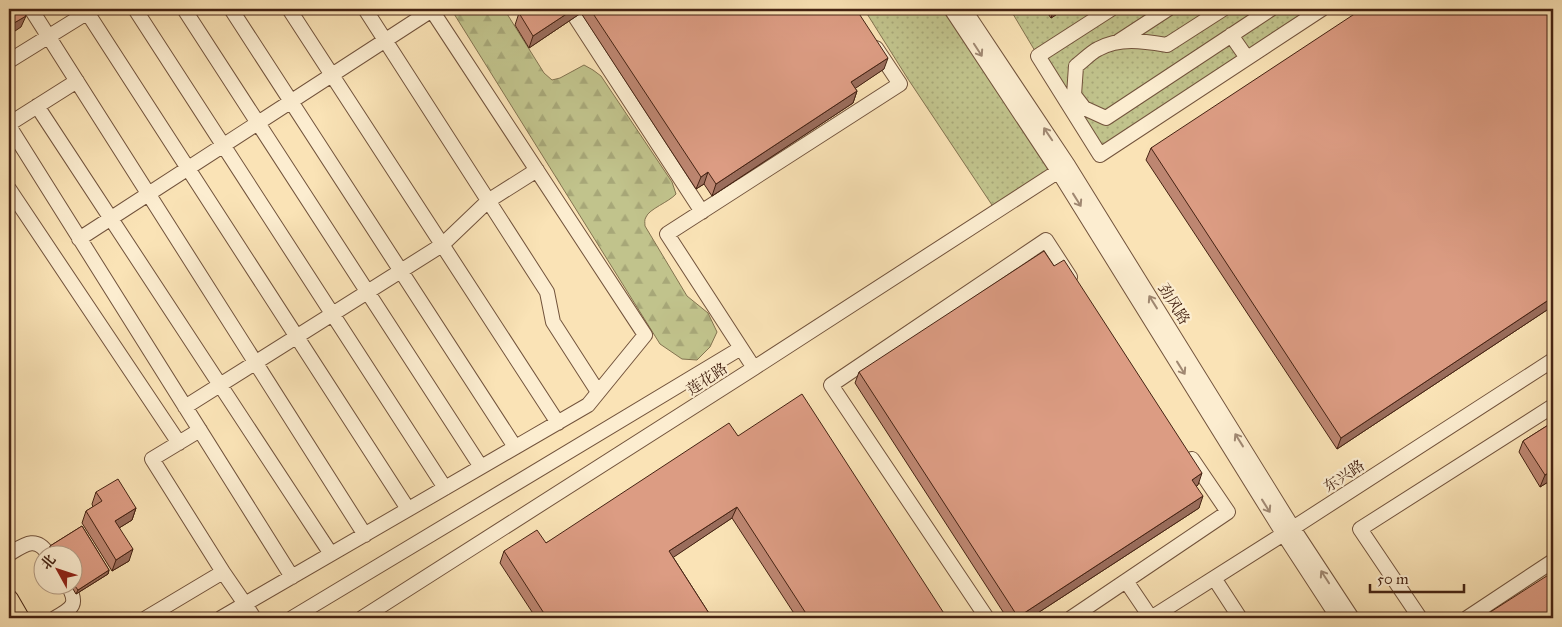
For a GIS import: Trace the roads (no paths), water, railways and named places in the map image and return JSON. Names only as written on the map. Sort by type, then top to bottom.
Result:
[{"type":"main road","points":[[9,599],[20,618]]},
{"type":"street","points":[[31,9],[365,535]]},
{"type":"street","points":[[134,9],[445,488]]},
{"type":"street","points":[[184,9],[481,467]]},
{"type":"street","points":[[231,9],[515,447]]},
{"type":"street","points":[[289,9],[558,423]]},
{"type":"street","points":[[365,9],[547,292],[553,322],[598,392]]},
{"type":"street","points":[[79,238],[432,9],[646,335],[588,405],[221,618]]},
{"type":"street","points":[[570,9],[702,212]]},
{"type":"street","name":"劲风路","points":[[952,9],[1063,168]]},
{"type":"street","name":"劲风路","points":[[964,9],[1288,532],[1338,618]]},
{"type":"street","points":[[1111,9],[1038,56],[1100,155],[1322,9]]},
{"type":"street","points":[[1168,9],[1118,42],[1097,50],[1076,66],[1074,95],[1084,108],[1106,118],[1270,9]]},
{"type":"street","points":[[1118,42],[1140,41],[1167,46],[1223,9]]},
{"type":"street","points":[[9,60],[88,10],[408,510]]},
{"type":"street","points":[[754,368],[667,234],[900,84],[867,34]]},
{"type":"street","points":[[1231,35],[1247,58]]},
{"type":"street","points":[[77,81],[9,125],[292,577]]},
{"type":"street","points":[[37,106],[332,554]]},
{"type":"street","name":"莲花路","points":[[362,618],[1063,168]]},
{"type":"street","points":[[185,407],[442,245],[488,201],[537,170]]},
{"type":"street","points":[[9,190],[179,443]]},
{"type":"street","points":[[987,618],[831,385],[1046,240],[1079,290]]},
{"type":"street","points":[[292,618],[741,348]]},
{"type":"street","name":"东兴路","points":[[1151,618],[1288,532],[1553,360]]},
{"type":"street","points":[[1420,618],[1360,529],[1553,406]]},
{"type":"street","points":[[200,430],[152,459],[254,618]]},
{"type":"street","points":[[1071,618],[1228,512],[1184,446]]},
{"type":"street","name":"劲风路","points":[[1288,532],[1352,618]]},
{"type":"street","points":[[9,554],[26,543],[36,544]]},
{"type":"street","points":[[1467,618],[1553,561]]},
{"type":"street","points":[[146,618],[223,572]]},
{"type":"street","points":[[1214,578],[1240,618]]},
{"type":"street","points":[[1126,581],[1151,618]]},
{"type":"street","points":[[55,618],[69,611],[74,600],[72,594]]}]
